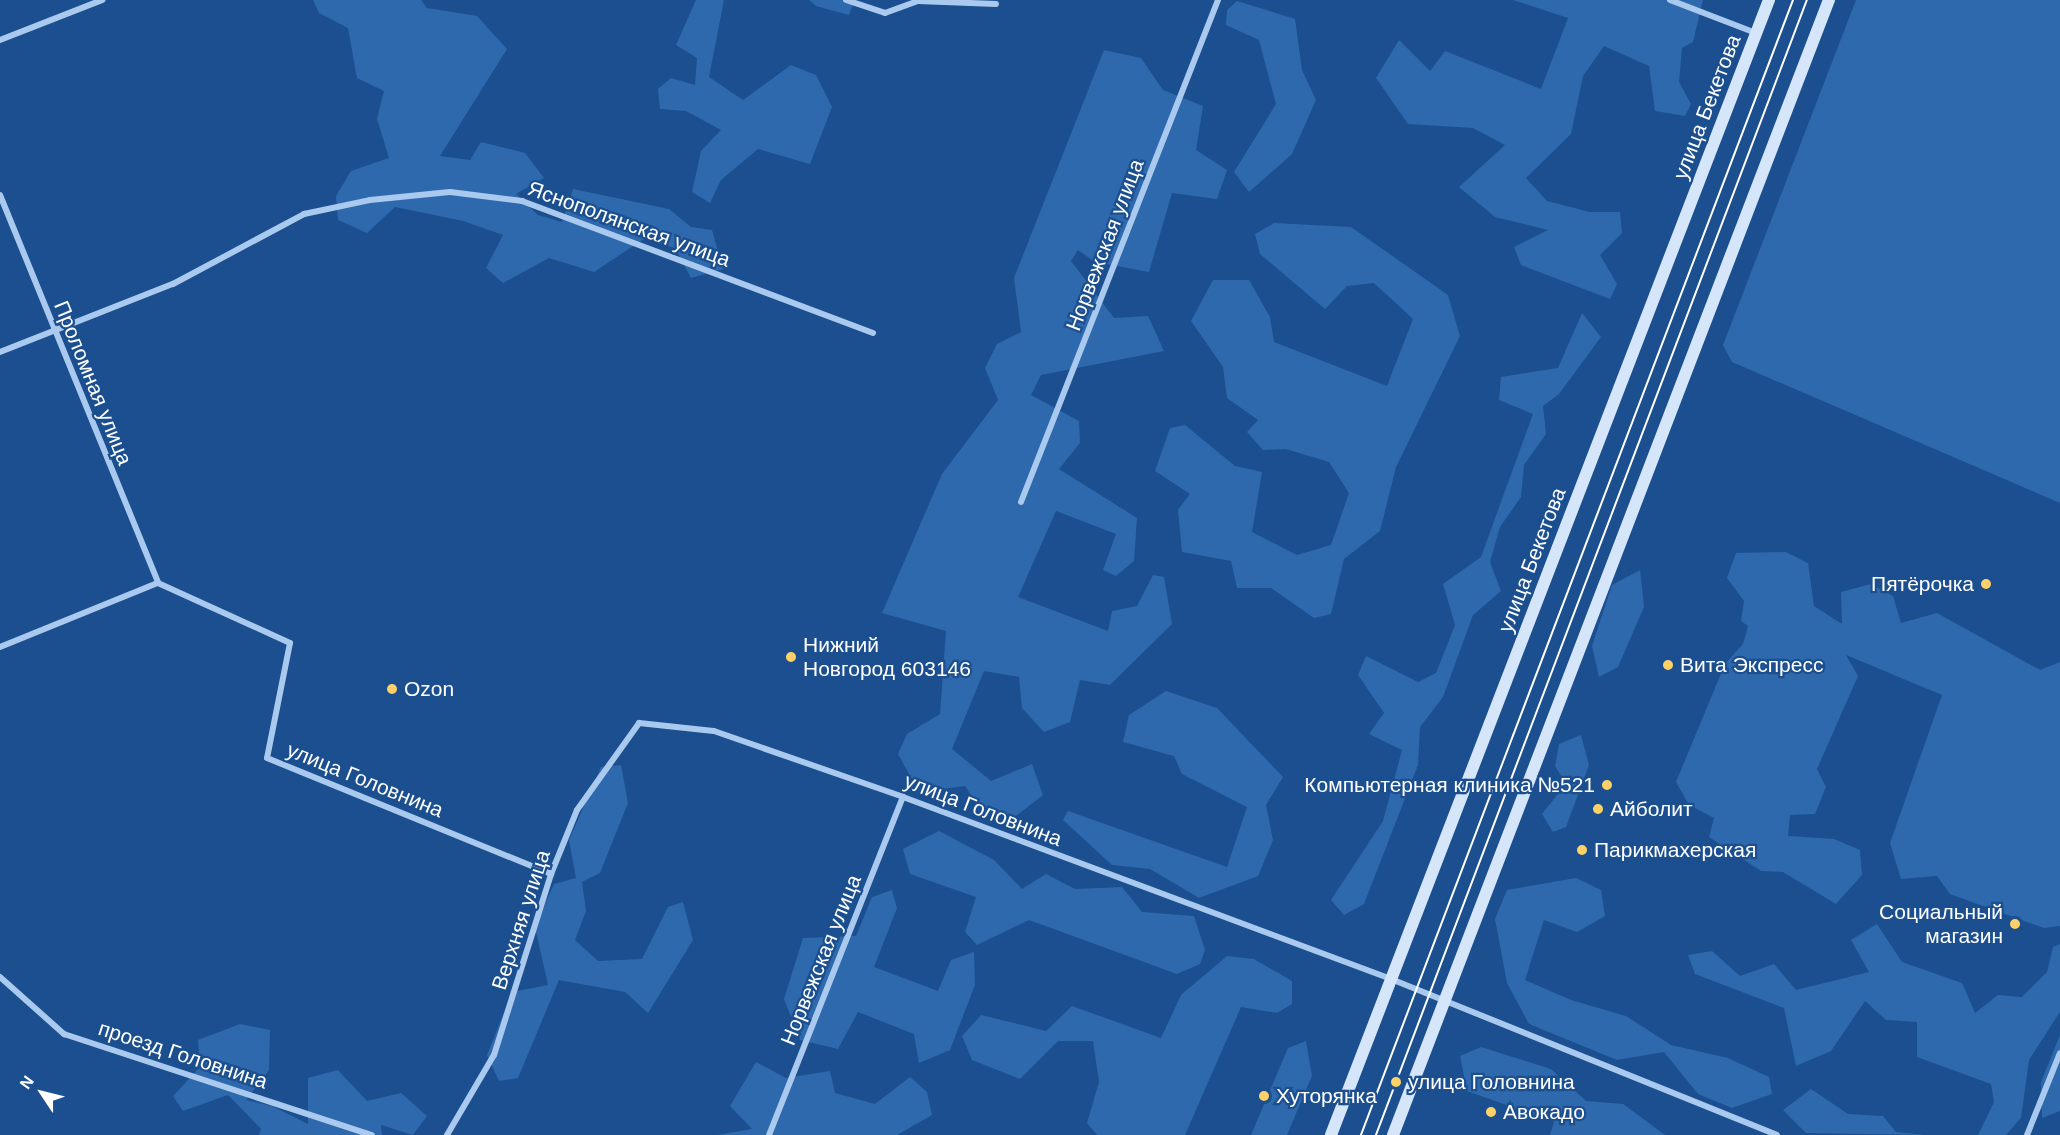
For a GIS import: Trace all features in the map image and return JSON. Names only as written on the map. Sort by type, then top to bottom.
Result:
[{"type":"main road","name":"улица Бекетова","points":[[1331,1135],[1769,0]]},
{"type":"main road","points":[[1393,1135],[1829,0]]},
{"type":"street","points":[[0,40],[102,0]]},
{"type":"street","points":[[846,0],[885,13],[918,1],[996,4]]},
{"type":"street","name":"Норвежская улица","points":[[1021,502],[1218,0]]},
{"type":"street","points":[[1670,0],[1756,33]]},
{"type":"street","name":"Яснополянская улица","points":[[0,352],[174,284],[304,214],[370,200],[450,192],[522,201],[873,333]]},
{"type":"street","name":"Проломная улица","points":[[0,195],[158,583]]},
{"type":"street","points":[[0,647],[158,583]]},
{"type":"street","name":"улица Головнина","points":[[158,583],[290,643],[267,758],[551,874]]},
{"type":"street","name":"улица Головнина","points":[[639,723],[714,731],[903,797],[1391,979],[1778,1135]]},
{"type":"street","name":"Верхняя улица","points":[[447,1135],[494,1055],[551,874],[577,810],[639,723]]},
{"type":"street","name":"Норвежская улица","points":[[770,1135],[903,797]]},
{"type":"street","name":"проезд Головнина","points":[[0,977],[64,1034],[372,1135]]},
{"type":"street","points":[[2027,1135],[2060,1053]]},
{"type":"shaded area","points":[[313,0],[421,0],[427,8],[477,16],[507,49],[440,156],[470,160],[481,142],[525,153],[544,178],[516,194],[538,215],[562,222],[573,189],[669,209],[691,227],[712,230],[723,269],[691,278],[675,248],[644,239],[594,272],[549,258],[503,283],[486,268],[503,235],[463,221],[395,207],[367,233],[338,220],[336,196],[351,171],[389,158],[377,119],[384,91],[357,78],[348,28],[319,13]]},
{"type":"shaded area","points":[[696,0],[724,0],[709,77],[743,100],[791,65],[816,75],[832,107],[810,164],[758,149],[721,180],[710,203],[692,192],[701,151],[721,130],[686,111],[660,109],[658,89],[671,78],[695,85],[697,58],[676,45]]},
{"type":"shaded area","points":[[809,0],[855,0],[849,15],[816,6]]},
{"type":"shaded area","points":[[1513,0],[1703,0],[1693,42],[1682,48],[1679,82],[1691,104],[1685,116],[1655,111],[1649,66],[1604,46],[1583,76],[1571,134],[1526,178],[1547,201],[1590,212],[1620,212],[1622,233],[1600,255],[1617,284],[1610,299],[1521,265],[1514,247],[1548,230],[1495,217],[1459,187],[1505,145],[1473,128],[1408,124],[1376,78],[1399,40],[1430,71],[1445,51],[1541,89],[1568,18]]},
{"type":"shaded area","points":[[1856,0],[2060,0],[2060,503],[1732,362],[1723,345]]},
{"type":"shaded area","points":[[1237,1],[1295,19],[1302,70],[1316,100],[1292,154],[1249,192],[1234,172],[1276,104],[1259,40],[1226,25],[1227,10]]},
{"type":"shaded area","points":[[1104,50],[1141,58],[1163,90],[1203,106],[1196,150],[1227,170],[1217,199],[1172,193],[1149,272],[1095,262],[1078,250],[1071,261],[1114,318],[1148,316],[1164,351],[1041,375],[1031,395],[1079,421],[1080,443],[1059,469],[1137,518],[1134,561],[1116,576],[1103,570],[1116,534],[1056,511],[1018,597],[1108,631],[1112,611],[1137,606],[1153,575],[1164,577],[1172,624],[1110,685],[1080,680],[1070,722],[1044,732],[1022,708],[1019,677],[984,671],[952,749],[991,781],[1032,764],[1043,795],[1012,819],[980,809],[965,786],[919,792],[898,754],[907,734],[940,714],[946,631],[882,613],[942,474],[998,400],[985,368],[997,344],[1021,332],[1014,278]]},
{"type":"shaded area","points":[[1274,223],[1351,227],[1448,295],[1460,336],[1396,467],[1380,531],[1344,559],[1331,614],[1314,618],[1271,588],[1237,588],[1231,561],[1182,552],[1178,510],[1190,494],[1155,471],[1170,428],[1185,425],[1235,466],[1262,472],[1252,532],[1297,555],[1331,545],[1349,493],[1329,462],[1286,449],[1263,450],[1247,432],[1258,420],[1227,398],[1223,367],[1191,321],[1213,280],[1249,280],[1270,317],[1274,342],[1387,386],[1413,319],[1374,283],[1347,286],[1325,309],[1260,254],[1255,234]]},
{"type":"shaded area","points":[[1582,313],[1601,337],[1559,394],[1543,406],[1546,434],[1524,465],[1521,497],[1500,527],[1490,562],[1501,591],[1473,615],[1443,697],[1420,727],[1418,765],[1364,904],[1344,915],[1331,900],[1383,821],[1402,750],[1369,734],[1384,713],[1358,675],[1366,656],[1418,682],[1436,673],[1455,625],[1443,584],[1481,557],[1533,414],[1499,400],[1501,377],[1558,368]]},
{"type":"shaded area","points":[[1786,552],[1808,563],[1814,606],[1842,624],[1841,592],[1871,584],[1893,596],[1901,623],[1937,613],[2040,670],[2060,662],[2060,926],[2044,928],[1950,894],[1937,876],[1901,879],[1890,843],[1942,695],[1846,655],[1858,676],[1817,769],[1826,787],[1815,814],[1790,815],[1788,836],[1834,839],[1860,850],[1862,875],[1836,904],[1783,872],[1761,871],[1709,837],[1714,818],[1689,805],[1676,782],[1725,664],[1743,644],[1748,626],[1741,621],[1744,601],[1727,578],[1736,553]]},
{"type":"shaded area","points":[[1640,570],[1644,607],[1618,667],[1599,677],[1592,646],[1612,585]]},
{"type":"shaded area","points":[[1166,691],[1217,708],[1283,777],[1266,805],[1273,840],[1258,876],[1199,898],[1150,869],[1112,865],[1063,820],[1068,811],[1227,867],[1247,807],[1182,774],[1174,756],[1123,742],[1129,715]]},
{"type":"shaded area","points":[[1581,735],[1589,765],[1566,827],[1553,832],[1542,814],[1566,784],[1555,766],[1559,744]]},
{"type":"shaded area","points":[[621,765],[628,803],[600,873],[582,882],[586,911],[575,940],[598,961],[642,959],[668,907],[683,902],[693,940],[648,1013],[625,992],[559,980],[518,1078],[499,1081],[487,1055],[512,992],[548,985],[535,927],[554,884],[576,878],[569,840],[601,767]]},
{"type":"shaded area","points":[[939,831],[994,860],[1022,889],[1046,874],[1075,889],[1122,887],[1142,912],[1194,916],[1205,950],[1200,964],[1177,974],[1029,920],[977,945],[965,932],[976,897],[910,874],[903,849]]},
{"type":"shaded area","points":[[1576,878],[1601,890],[1605,916],[1577,932],[1544,920],[1525,980],[1571,1000],[1626,1016],[1671,1045],[1728,1058],[1769,1077],[1772,1094],[1732,1108],[1698,1094],[1664,1052],[1617,1060],[1529,1024],[1507,983],[1495,919],[1507,890]]},
{"type":"shaded area","points":[[892,890],[897,908],[874,967],[938,991],[951,960],[974,952],[975,985],[950,1050],[919,1063],[914,1034],[858,1012],[838,1049],[800,1040],[784,999],[803,938],[856,936],[872,897]]},
{"type":"shaded area","points":[[1877,924],[1902,962],[1962,983],[1975,1013],[1998,995],[2022,997],[2047,972],[2053,947],[2060,944],[2060,1012],[2029,1060],[2021,1118],[2006,1135],[1978,1135],[1994,1102],[1991,1084],[1917,1057],[1917,1022],[1886,1020],[1865,1001],[1831,1051],[1796,1066],[1784,1008],[1695,974],[1688,955],[1712,951],[1740,976],[1774,964],[1796,990],[1869,972],[1851,940]]},
{"type":"shaded area","points":[[1227,956],[1254,959],[1292,981],[1292,1004],[1277,1013],[1241,1007],[1185,1135],[1097,1135],[1087,1123],[1099,1082],[1093,1041],[1058,1041],[1020,1079],[972,1060],[962,1036],[981,1015],[1046,1031],[1072,1006],[1161,1038],[1181,995]]},
{"type":"shaded area","points":[[240,1024],[270,1030],[269,1070],[246,1100],[272,1106],[308,1124],[308,1078],[338,1070],[367,1101],[401,1093],[427,1116],[413,1135],[381,1125],[382,1135],[259,1135],[261,1129],[228,1095],[183,1111],[173,1096],[200,1067],[198,1040]]},
{"type":"shaded area","points":[[2060,1035],[2060,1111],[2042,1118],[2041,1082]]},
{"type":"shaded area","points":[[1306,1041],[1312,1076],[1287,1135],[1251,1135],[1288,1048]]},
{"type":"shaded area","points":[[1481,1047],[1551,1069],[1586,1101],[1623,1104],[1665,1135],[1550,1135],[1554,1122],[1467,1091],[1460,1056]]},
{"type":"shaded area","points":[[756,1062],[786,1078],[830,1071],[835,1093],[875,1104],[910,1077],[927,1092],[932,1115],[897,1135],[718,1135],[752,1129],[730,1106]]},
{"type":"shaded area","points":[[1811,1089],[1848,1114],[1883,1116],[1896,1132],[1926,1135],[1806,1133],[1783,1110]]},
{"type":"tram line","points":[[1361,1135],[1793,0]]},
{"type":"tram line","points":[[1376,1135],[1807,0]]},
{"type":"place","name":"Пятёрочка","points":[[1986,584]]},
{"type":"place","name":"Нижний Новгород 603146","points":[[791,657]]},
{"type":"place","name":"Вита Экспресс","points":[[1668,665]]},
{"type":"place","name":"Ozon","points":[[392,689]]},
{"type":"place","name":"Компьютерная клиника №521","points":[[1607,785]]},
{"type":"place","name":"Айболит","points":[[1598,809]]},
{"type":"place","name":"Парикмахерская","points":[[1582,850]]},
{"type":"place","name":"Социальный магазин","points":[[2015,924]]},
{"type":"place","name":"улица Головнина","points":[[1396,1082]]},
{"type":"place","name":"Хуторянка","points":[[1264,1096]]},
{"type":"place","name":"Авокадо","points":[[1491,1112]]}]
